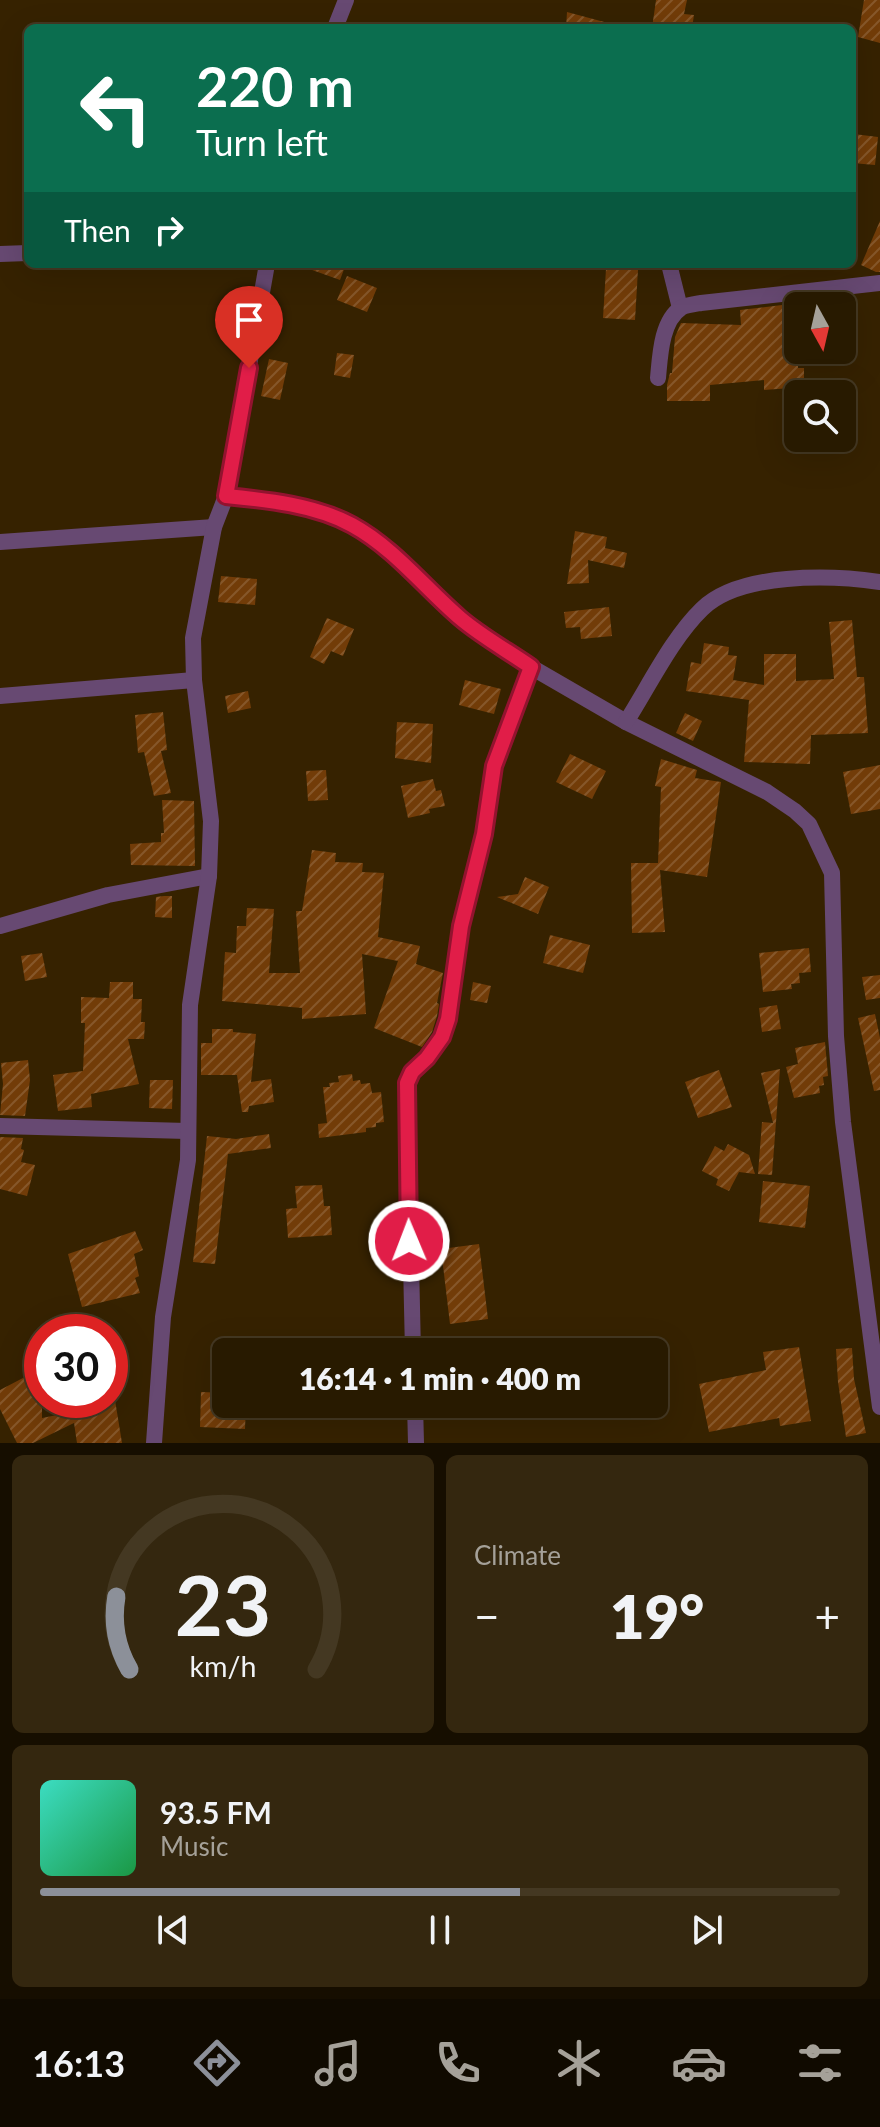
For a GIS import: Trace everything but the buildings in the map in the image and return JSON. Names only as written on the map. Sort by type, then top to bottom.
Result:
[{"type":"street","points":[[337,24],[346,0]]},
{"type":"street","points":[[0,254],[24,253]]},
{"type":"street","points":[[154,1443],[163,1317],[188,1160],[190,1005],[209,876],[211,821],[194,680],[193,638],[214,527],[226,496],[266,268]]},
{"type":"street","points":[[670,268],[680,308]]},
{"type":"street","points":[[658,378],[662,343],[670,322],[680,308],[880,283]]},
{"type":"street","points":[[226,496],[268,500],[318,512],[350,524],[381,543],[462,620],[531,667],[626,722],[767,792],[809,824],[832,873],[836,1036],[843,1122],[880,1407]]},
{"type":"street","points":[[0,542],[214,527]]},
{"type":"street","points":[[626,722],[671,649],[702,608],[731,589],[820,578],[880,582]]},
{"type":"street","points":[[413,1338],[407,1083],[412,1072],[442,1037],[448,1019],[461,926],[484,834],[494,766],[531,667]]},
{"type":"street","points":[[0,696],[194,680]]},
{"type":"street","points":[[0,926],[108,895],[209,876]]},
{"type":"street","points":[[0,1126],[187,1131]]},
{"type":"street","points":[[415,1418],[416,1443]]},
{"type":"route","points":[[249,368],[226,496],[268,500],[318,512],[350,524],[381,543],[462,620],[531,667],[494,766],[484,834],[461,926],[448,1019],[442,1037],[412,1072],[407,1083],[409,1241]]}]
